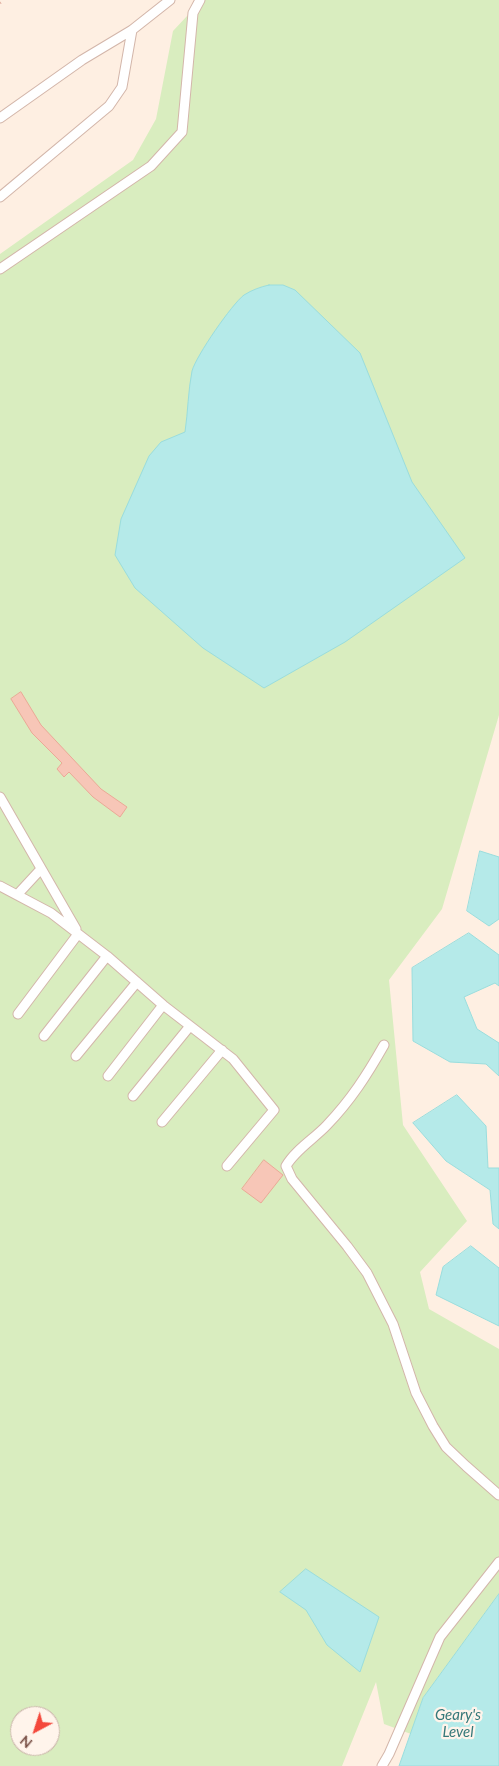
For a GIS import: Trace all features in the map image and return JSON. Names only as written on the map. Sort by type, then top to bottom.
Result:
[{"type":"lane","points":[[0,118],[82,60],[132,30],[170,0]]},
{"type":"lane","points":[[0,269],[151,166],[182,132],[193,13],[200,0]]},
{"type":"lane","points":[[0,197],[109,106],[122,87],[132,30]]},
{"type":"lane","points":[[0,797],[78,934]]},
{"type":"lane","points":[[17,896],[41,869]]},
{"type":"lane","points":[[0,886],[51,913],[107,956],[163,1004],[233,1059],[274,1110],[227,1166]]},
{"type":"lane","points":[[18,1014],[78,934]]},
{"type":"lane","points":[[44,1036],[107,956]]},
{"type":"lane","points":[[76,1056],[137,982]]},
{"type":"lane","points":[[108,1076],[163,1004]]},
{"type":"lane","points":[[133,1096],[190,1026]]},
{"type":"lane","points":[[384,1045],[361,1085],[329,1124],[291,1158],[286,1166],[292,1179],[367,1273],[393,1324],[416,1393],[433,1426],[446,1446],[499,1495]]},
{"type":"lane","points":[[162,1122],[222,1050]]},
{"type":"lane","points":[[382,1766],[440,1637],[499,1562]]},
{"type":"path","points":[[0,3],[4,0]]},
{"type":"green space","points":[[202,0],[499,0],[499,715],[442,909],[389,980],[403,1125],[467,1221],[420,1272],[429,1309],[499,1349],[499,1594],[423,1698],[411,1734],[384,1724],[376,1682],[342,1766],[0,1766],[0,254],[133,160],[156,119],[173,31]]},
{"type":"water","points":[[269,285],[283,285],[295,290],[360,353],[412,482],[465,558],[345,642],[264,688],[203,648],[135,588],[115,555],[121,519],[149,456],[161,442],[185,432],[192,371],[200,354],[238,300],[250,292]]},
{"type":"water","points":[[480,851],[499,857],[499,919],[489,926],[467,911]]},
{"type":"water","points":[[469,933],[499,955],[499,986],[495,983],[464,997],[477,1029],[499,1043],[499,1076],[486,1064],[450,1062],[413,1041],[412,968]]},
{"type":"water","points":[[457,1095],[486,1126],[488,1168],[499,1168],[499,1229],[493,1224],[490,1190],[446,1161],[413,1123]]},
{"type":"water","points":[[471,1246],[499,1268],[499,1326],[436,1295],[443,1267]]},
{"type":"water","points":[[306,1569],[379,1617],[360,1672],[327,1645],[306,1610],[280,1592]]},
{"type":"water","name":"Geary's Level","points":[[499,1594],[499,1766],[399,1766],[423,1698]]},
{"type":"building","points":[[21,692],[41,725],[101,789],[127,807],[120,817],[93,797],[69,772],[64,777],[57,769],[62,763],[32,733],[11,699]]},
{"type":"building","points":[[264,1160],[283,1175],[261,1203],[242,1189]]}]
